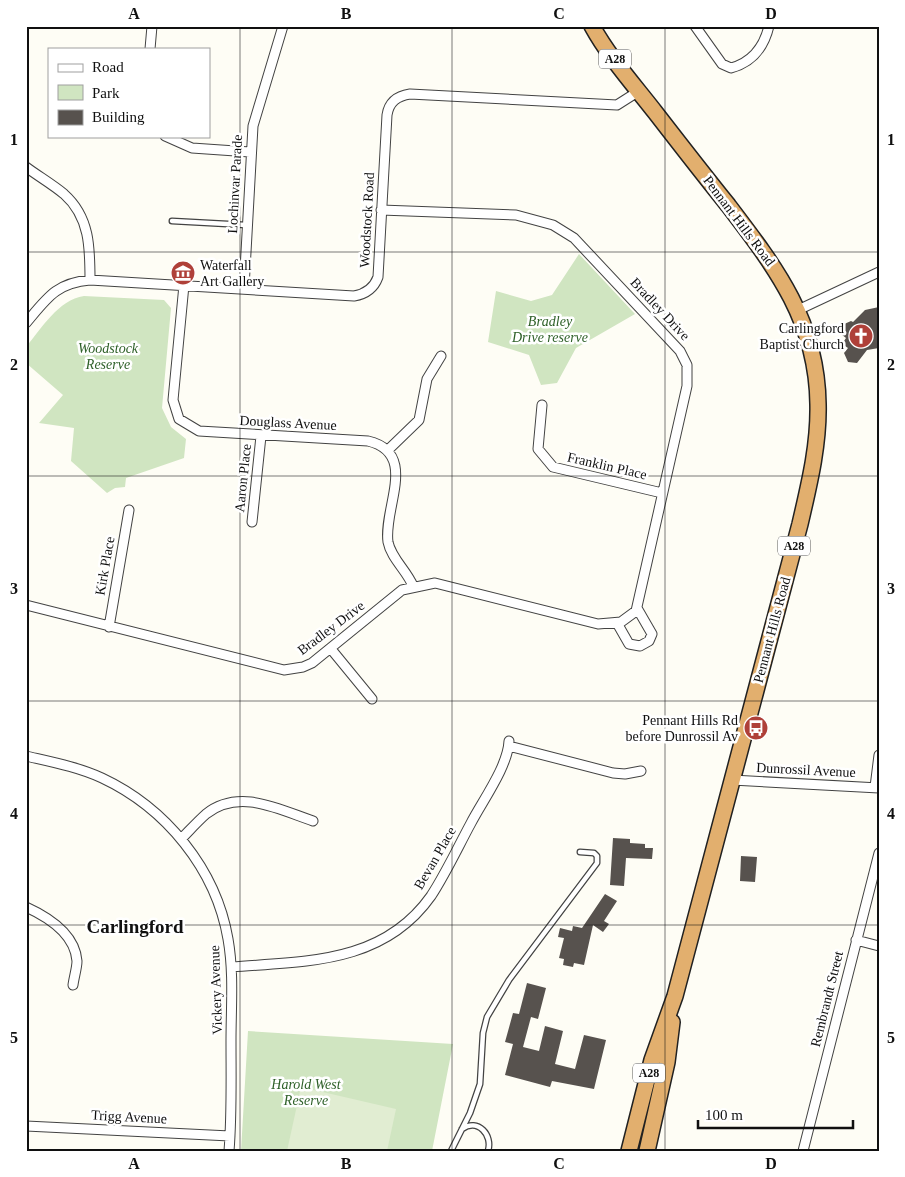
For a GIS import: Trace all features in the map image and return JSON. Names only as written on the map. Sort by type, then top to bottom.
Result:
[{"type":"highway","name":"Pennant Hills Road","points":[[592,26],[639,91],[767,256],[787,286],[798,310],[815,367],[818,404],[816,443],[800,524],[675,996],[652,1060],[629,1151]]},
{"type":"highway","name":"Pennant Hills Road","points":[[647,1151],[667,1062],[675,996]]},
{"type":"street","points":[[150,48],[152,26]]},
{"type":"street","name":"Lochinvar Parade","points":[[244,288],[250,152],[254,119],[284,26]]},
{"type":"street","points":[[695,26],[722,64],[731,68],[742,64],[761,49],[769,26]]},
{"type":"street","name":"Woodstock Road","points":[[26,323],[54,291],[72,282],[90,280],[184,284],[354,296],[365,293],[374,285],[378,277],[388,111],[394,99],[401,95],[410,94],[617,105],[639,91]]},
{"type":"street","points":[[168,138],[192,148],[250,152]]},
{"type":"street","points":[[26,167],[64,195],[82,219],[90,244],[90,280]]},
{"type":"street","name":"Bradley Drive","points":[[381,210],[516,215],[553,225],[574,238],[684,357],[688,371],[687,386],[637,608]]},
{"type":"street","points":[[798,310],[879,272]]},
{"type":"street","name":"Douglass Avenue","points":[[184,284],[173,400],[176,414],[188,426],[199,431],[368,441],[388,450]]},
{"type":"street","points":[[413,586],[388,544],[396,473],[393,458],[388,450],[419,420],[427,379],[441,356]]},
{"type":"street","name":"Franklin Place","points":[[542,405],[538,449],[553,467],[662,493]]},
{"type":"street","name":"Aaron Place","points":[[252,522],[261,436]]},
{"type":"street","name":"Kirk Place","points":[[109,627],[129,510]]},
{"type":"street","name":"Bradley Drive","points":[[26,605],[284,670],[303,667],[331,649],[402,590],[413,586],[435,583],[598,624],[617,623]]},
{"type":"street","points":[[637,608],[652,634],[649,642],[640,646],[630,644],[617,623],[636,612],[637,608]]},
{"type":"street","points":[[331,649],[372,699]]},
{"type":"street","name":"Bevan Place","points":[[232,967],[327,959],[348,954],[381,939],[407,921],[432,894],[498,774],[509,743],[613,773],[625,774],[641,771]]},
{"type":"street","points":[[877,787],[879,755]]},
{"type":"street","name":"Vickery Avenue","points":[[26,756],[84,771],[121,788],[142,802],[181,839],[200,866],[223,915],[232,967],[229,1151]]},
{"type":"street","name":"Dunrossil Avenue","points":[[732,780],[877,787]]},
{"type":"street","points":[[181,839],[206,814],[225,803],[244,800],[313,822]]},
{"type":"street","name":"Rembrandt Street","points":[[803,1151],[879,853]]},
{"type":"street","points":[[26,907],[48,919],[68,937],[77,962],[73,984]]},
{"type":"street","points":[[856,940],[879,946]]},
{"type":"street","name":"Trigg Avenue","points":[[26,1126],[230,1136]]},
{"type":"lane","points":[[172,221],[246,225]]},
{"type":"lane","points":[[451,1151],[470,1113],[480,1084],[483,1033],[487,1017],[509,980],[597,863],[597,856],[594,853],[580,852]]},
{"type":"lane","points":[[461,1130],[472,1125],[483,1129],[489,1138],[488,1151]]},
{"type":"lane","points":[[453,1144],[456,1151]]},
{"type":"green space","name":"Bradley Drive reserve","points":[[579,254],[635,314],[576,348],[557,383],[541,385],[529,355],[488,342],[496,291],[531,301],[552,295]]},
{"type":"green space","name":"Woodstock Reserve","points":[[84,296],[164,300],[171,308],[162,408],[171,427],[186,439],[184,458],[126,478],[125,487],[115,488],[107,493],[71,461],[74,428],[39,423],[63,395],[26,363],[26,347],[51,316],[66,303]]},
{"type":"green space","name":"Harold West Reserve","points":[[248,1031],[453,1044],[432,1151],[241,1151]]},
{"type":"green space","points":[[301,1087],[396,1109],[387,1151],[287,1151]]},
{"type":"building","name":"Carlingford Baptist Church","points":[[879,307],[879,348],[867,350],[857,363],[848,362],[844,353],[848,348],[842,344],[846,338],[841,334],[842,325],[853,322],[865,310]]},
{"type":"building","points":[[613,838],[630,839],[630,843],[645,844],[645,848],[653,848],[652,859],[626,858],[624,886],[610,885]]},
{"type":"building","points":[[741,856],[757,857],[755,882],[740,881]]},
{"type":"building","points":[[605,894],[617,901],[604,921],[609,924],[603,932],[593,925],[584,965],[574,963],[573,967],[563,965],[564,959],[559,958],[564,938],[558,937],[560,928],[572,931],[573,926],[582,928]]},
{"type":"building","points":[[527,983],[546,988],[538,1019],[531,1017],[523,1047],[539,1051],[545,1026],[563,1031],[555,1064],[575,1069],[584,1035],[606,1040],[594,1089],[552,1081],[550,1087],[505,1075],[513,1044],[505,1042],[513,1013],[519,1014]]},
{"type":"place","name":"Waterfall Art Gallery","points":[[183,273]]},
{"type":"place","name":"Carlingford Baptist Church","points":[[861,336]]},
{"type":"place","name":"Pennant Hills Rd before Dunrossil Av","points":[[756,728]]},
{"type":"district","name":"Carlingford","points":[[135,926]]}]
